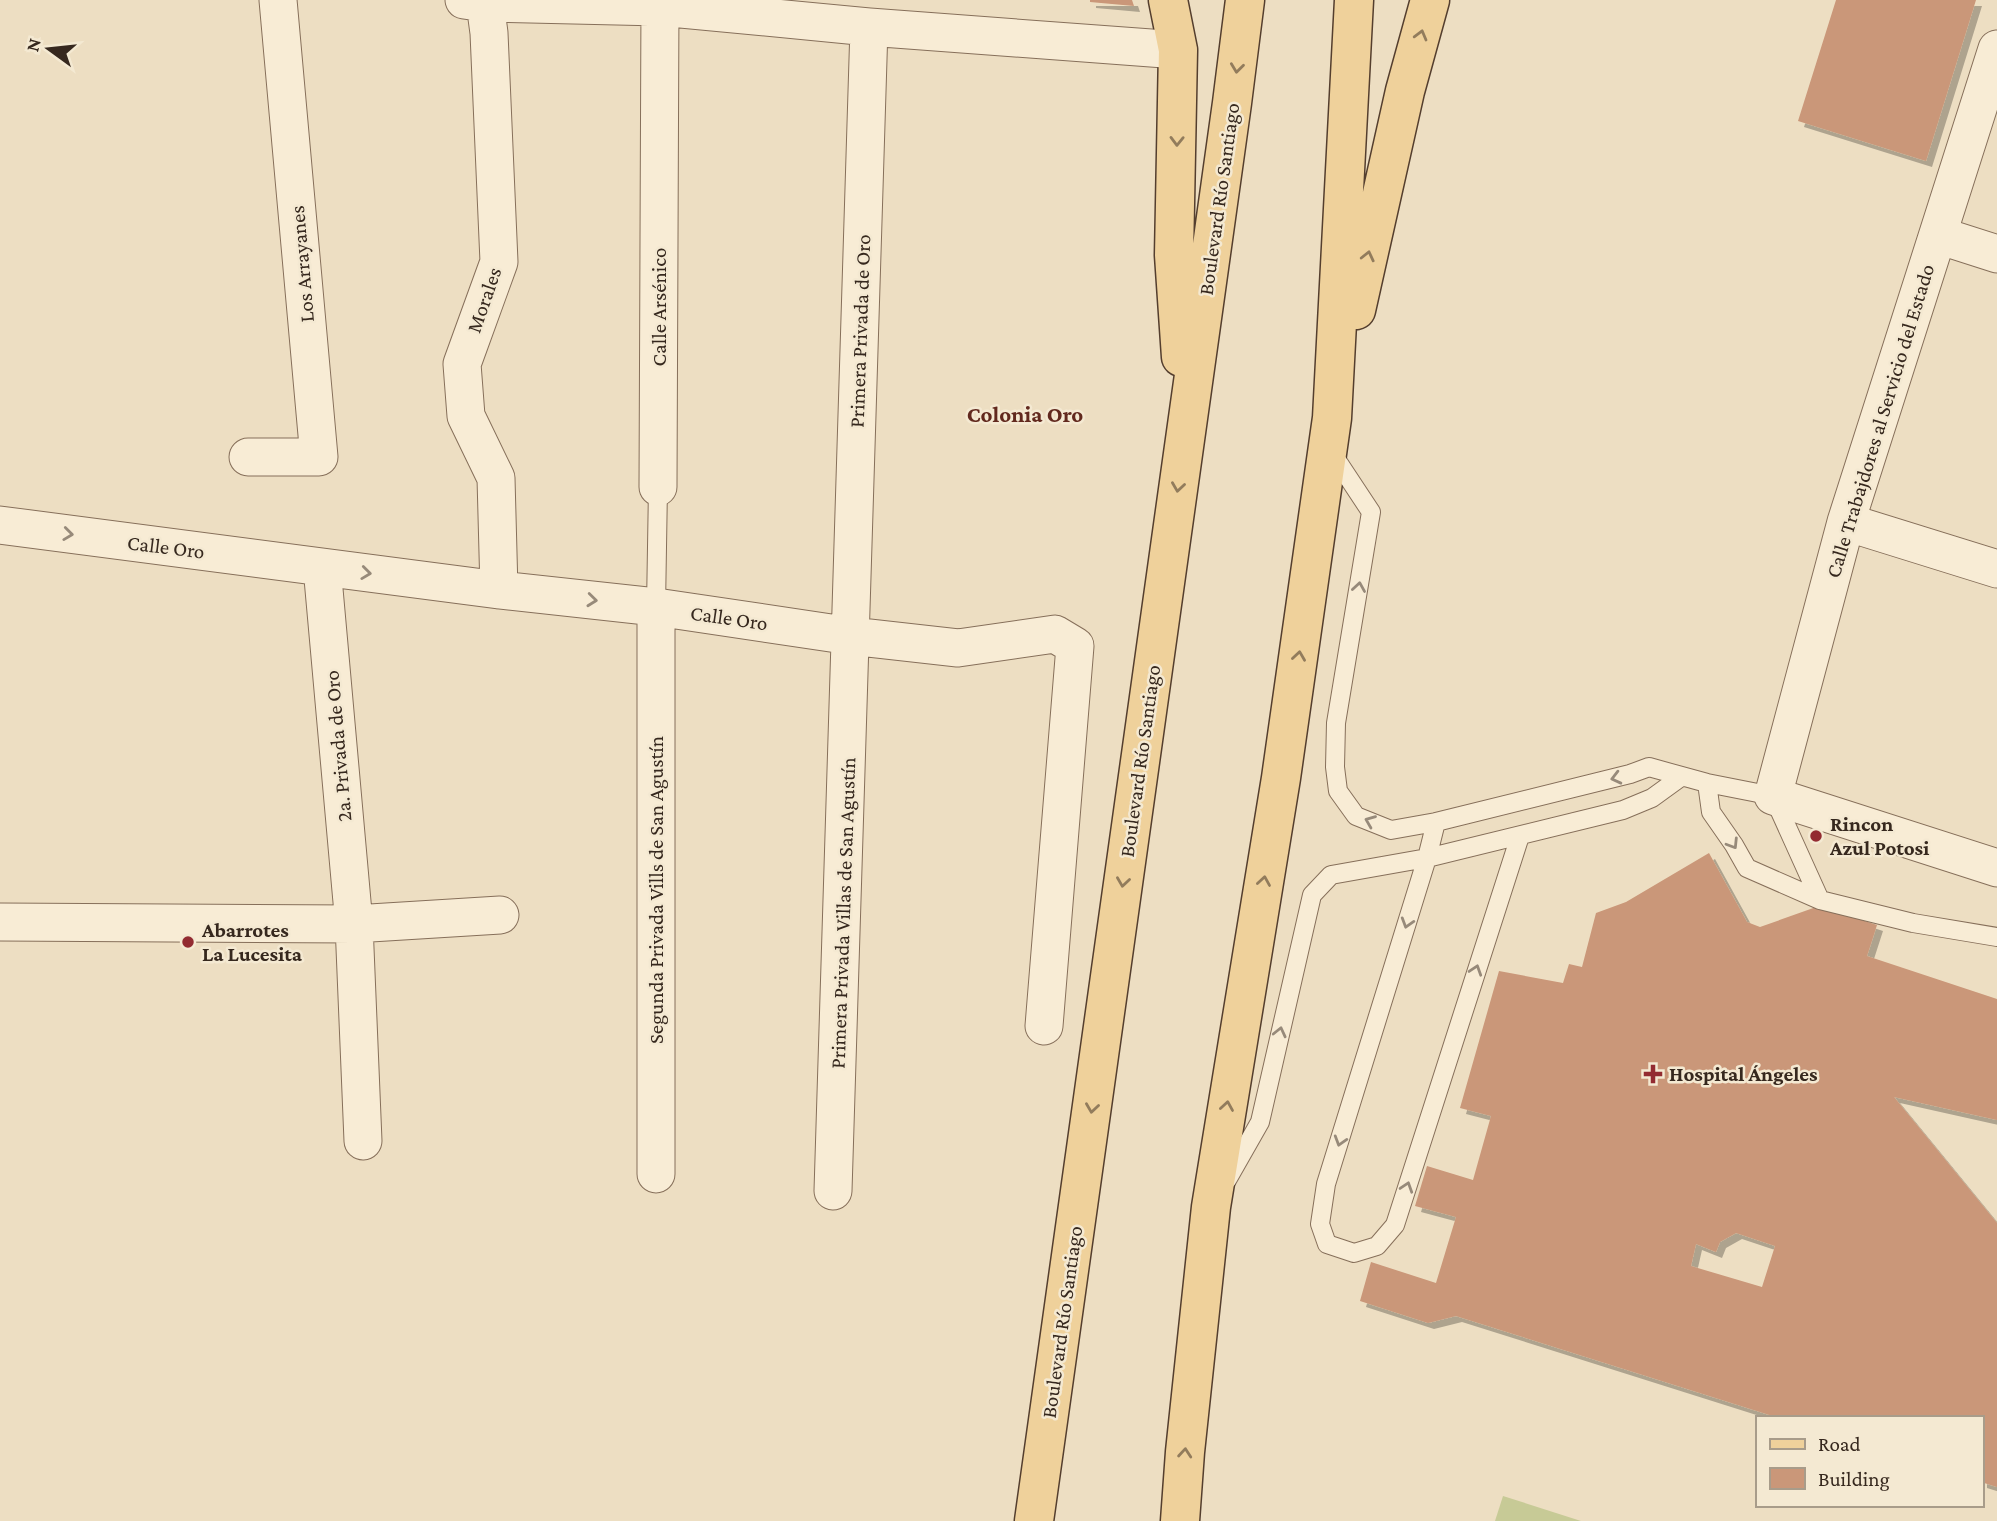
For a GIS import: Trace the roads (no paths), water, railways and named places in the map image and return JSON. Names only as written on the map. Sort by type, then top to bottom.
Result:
[{"type":"main road","points":[[1168,0],[1178,50],[1174,255],[1186,429]]},
{"type":"main road","name":"Boulevard Río Santiago","points":[[1034,1521],[1245,0]]},
{"type":"main road","points":[[1330,433],[1354,0]]},
{"type":"main road","points":[[1180,1521],[1211,1207],[1281,778],[1330,433],[1405,91],[1430,0]]},
{"type":"street","name":"Los Arrayanes","points":[[248,457],[319,457],[278,0]]},
{"type":"street","points":[[474,1],[660,3],[869,27],[1178,50]]},
{"type":"street","name":"Morales","points":[[474,1],[489,33],[499,262],[462,364],[466,416],[496,478],[499,590]]},
{"type":"street","name":"Calle Arsénico","points":[[658,487],[660,3]]},
{"type":"street","name":"Primera Privada de Oro","points":[[851,636],[869,27]]},
{"type":"street","name":"Calle Trabajdores al Servicio del Estado","points":[[1773,796],[1846,522],[1997,49]]},
{"type":"street","points":[[1938,235],[1997,254]]},
{"type":"street","points":[[1846,522],[1997,569]]},
{"type":"street","name":"Calle Oro","points":[[0,525],[322,568],[656,607],[851,636],[958,648],[1055,634],[1075,646],[1044,1026]]},
{"type":"street","name":"2a. Privada de Oro","points":[[322,568],[354,924],[363,1141]]},
{"type":"street","name":"Segunda Privada Vills de San Agustín","points":[[656,607],[656,1174]]},
{"type":"street","name":"Primera Privada Villas de San Agustín","points":[[833,1191],[851,636]]},
{"type":"street","points":[[1773,796],[1997,868]]},
{"type":"street","points":[[0,922],[354,924],[500,915]]},
{"type":"lane","points":[[1330,433],[1371,512],[1336,723],[1335,767],[1338,791],[1356,816],[1391,830],[1436,822],[1649,767],[1681,777],[1773,796],[1820,900]]},
{"type":"lane","name":"Calle Arsénico","points":[[656,607],[658,487]]},
{"type":"lane","points":[[1211,1207],[1260,1122],[1312,895],[1331,875],[1427,858],[1623,810],[1652,798],[1681,777]]},
{"type":"lane","points":[[1707,783],[1711,812],[1747,868],[1820,900],[1913,923],[1997,937]]},
{"type":"lane","points":[[1436,822],[1326,1184],[1320,1224],[1326,1244],[1354,1253],[1377,1246],[1395,1225],[1520,836]]},
{"type":"place","name":"Rincon Azul Potosi","points":[[1816,836]]},
{"type":"place","name":"Abarrotes La Lucesita","points":[[188,942]]},
{"type":"place","name":"Hospital Ángeles","points":[[1653,1074]]},
{"type":"district","name":"Colonia Oro","points":[[1025,414]]}]
